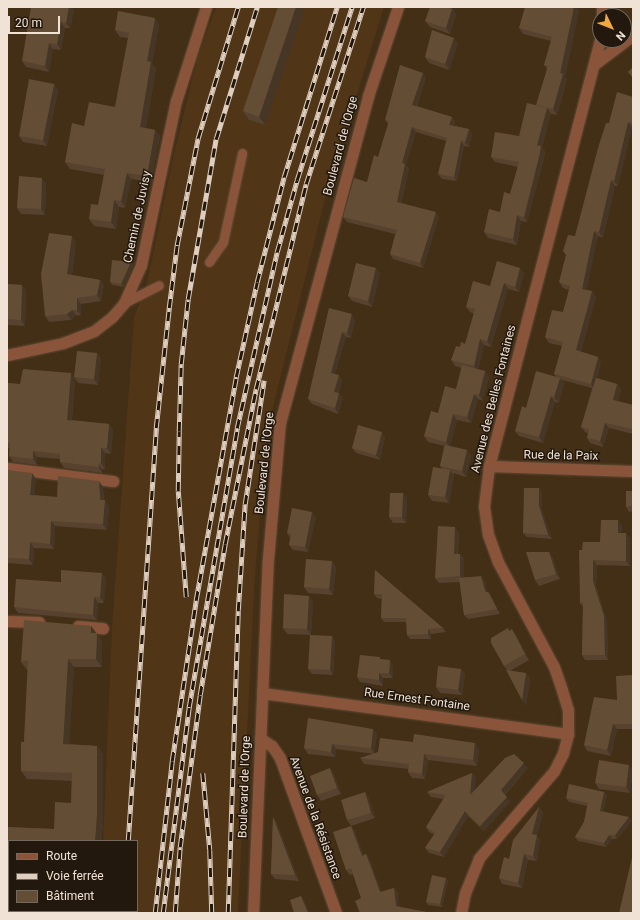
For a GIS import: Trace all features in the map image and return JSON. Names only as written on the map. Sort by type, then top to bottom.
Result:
[{"type":"street","name":"Chemin de Juvisy","points":[[7,355],[63,343],[94,330],[112,317],[124,303],[141,265],[176,101],[206,7]]},
{"type":"street","name":"Boulevard de l'Orge","points":[[253,913],[268,559],[280,423],[368,96],[398,7]]},
{"type":"street","points":[[596,64],[633,35]]},
{"type":"street","name":"Avenue des Belles Fontaines","points":[[461,913],[465,893],[479,858],[554,771],[563,753],[568,734],[568,710],[554,667],[498,562],[488,535],[484,506],[489,466],[596,64],[599,48]]},
{"type":"street","name":"Rue de la Paix","points":[[489,466],[633,471]]},
{"type":"street","points":[[7,468],[113,481]]},
{"type":"street","points":[[7,622],[21,620],[51,623]]},
{"type":"street","points":[[66,624],[103,628]]},
{"type":"street","name":"Rue Ernest Fontaine","points":[[262,693],[568,734]]},
{"type":"street","name":"Avenue de la Résistance","points":[[260,738],[272,746],[280,758],[336,913]]},
{"type":"lane","points":[[209,262],[223,242],[242,153]]},
{"type":"lane","points":[[124,303],[159,285]]},
{"type":"shaded area","points":[[216,7],[384,7],[326,195],[267,431],[255,575],[238,913],[100,913],[138,912],[138,840],[103,840],[112,627],[134,317],[147,283],[172,162],[197,59]]},
{"type":"building","points":[[31,7],[69,7],[66,23],[61,22],[57,44],[49,43],[45,66],[22,61]]},
{"type":"building","points":[[278,7],[296,7],[259,117],[243,111]]},
{"type":"building","points":[[430,7],[447,7],[452,9],[446,28],[425,21]]},
{"type":"building","points":[[525,7],[574,7],[560,73],[563,74],[553,109],[536,105],[548,66],[544,65],[552,37],[519,28]]},
{"type":"building","points":[[118,11],[155,18],[147,61],[151,62],[140,127],[155,130],[147,176],[127,173],[121,201],[114,200],[111,222],[89,219],[91,204],[98,205],[105,169],[65,162],[72,123],[84,126],[89,102],[115,107],[129,33],[115,30]]},
{"type":"building","points":[[432,30],[454,38],[445,64],[425,57]]},
{"type":"building","points":[[400,65],[423,73],[412,105],[452,117],[449,125],[469,129],[465,142],[461,141],[454,177],[438,174],[447,138],[412,127],[402,163],[405,164],[397,202],[436,212],[420,263],[390,254],[397,230],[343,217],[354,178],[367,182],[374,155],[378,157],[389,121],[385,120]]},
{"type":"building","points":[[633,67],[633,78],[628,72]]},
{"type":"building","points":[[29,79],[54,84],[43,140],[19,136]]},
{"type":"building","points":[[617,92],[633,97],[633,120],[632,123],[628,122],[614,181],[611,180],[599,232],[594,231],[582,289],[592,291],[576,350],[598,357],[591,384],[554,374],[563,342],[545,337],[552,310],[563,312],[570,286],[559,282],[566,255],[563,251],[568,235],[575,236],[598,148],[606,123],[609,123]]},
{"type":"building","points":[[527,103],[547,108],[537,145],[541,146],[540,153],[524,217],[517,215],[513,239],[484,232],[489,209],[500,212],[504,192],[510,194],[519,162],[491,157],[495,132],[519,136]]},
{"type":"building","points":[[19,176],[42,178],[41,209],[17,208]]},
{"type":"building","points":[[49,233],[72,236],[67,274],[100,280],[97,295],[77,298],[77,310],[72,310],[67,314],[45,316],[41,274]]},
{"type":"building","points":[[112,260],[131,262],[121,284],[110,282]]},
{"type":"building","points":[[497,261],[520,268],[515,287],[504,283],[487,341],[480,339],[474,366],[451,360],[456,346],[460,347],[461,342],[465,344],[475,309],[466,307],[473,281],[490,286]]},
{"type":"building","points":[[356,263],[376,268],[368,301],[348,296]]},
{"type":"building","points":[[7,284],[22,285],[21,320],[7,319]]},
{"type":"building","points":[[329,308],[352,314],[347,333],[342,332],[331,373],[339,375],[334,392],[339,393],[335,408],[308,399]]},
{"type":"building","points":[[77,351],[97,353],[94,379],[74,377]]},
{"type":"building","points":[[462,365],[485,371],[479,395],[474,394],[467,417],[453,414],[446,442],[424,436],[431,411],[438,413],[445,386],[456,389]]},
{"type":"building","points":[[23,369],[71,373],[67,420],[109,424],[107,448],[101,448],[101,463],[98,464],[99,467],[60,462],[60,454],[33,451],[33,459],[9,456],[10,443],[7,443],[7,383],[20,384]]},
{"type":"building","points":[[536,371],[560,378],[554,397],[551,396],[539,437],[515,431],[522,406],[526,408]]},
{"type":"building","points":[[596,378],[617,384],[613,400],[633,405],[633,429],[605,423],[600,441],[587,438],[589,429],[581,427]]},
{"type":"building","points":[[358,425],[382,432],[376,455],[352,448]]},
{"type":"building","points":[[445,445],[467,450],[462,471],[440,466]]},
{"type":"building","points":[[433,467],[450,470],[445,497],[428,495]]},
{"type":"building","points":[[7,470],[32,473],[30,495],[57,497],[58,476],[99,481],[100,500],[105,500],[103,524],[51,521],[50,544],[30,542],[29,559],[7,558]]},
{"type":"building","points":[[524,488],[539,488],[539,506],[548,535],[523,533]]},
{"type":"building","points":[[626,491],[633,491],[633,505],[626,507]]},
{"type":"building","points":[[390,493],[403,493],[402,517],[389,517]]},
{"type":"building","points":[[292,508],[312,512],[305,547],[289,545],[291,534],[287,533]]},
{"type":"building","points":[[601,520],[618,520],[618,533],[626,533],[626,561],[593,560],[593,581],[604,616],[605,655],[582,655],[583,602],[580,603],[579,550],[582,550],[583,542],[600,542]]},
{"type":"building","points":[[438,526],[455,527],[454,554],[460,554],[460,576],[435,578]]},
{"type":"building","points":[[526,552],[549,552],[556,574],[535,580]]},
{"type":"building","points":[[306,559],[332,561],[329,589],[304,587]]},
{"type":"building","points":[[61,570],[102,573],[100,597],[94,597],[93,615],[14,607],[16,579],[61,582]]},
{"type":"building","points":[[375,570],[443,628],[428,629],[428,634],[407,635],[406,618],[381,618],[382,594],[374,594]]},
{"type":"building","points":[[481,576],[485,591],[489,593],[497,609],[464,615],[459,578]]},
{"type":"building","points":[[284,594],[309,596],[307,629],[283,628]]},
{"type":"building","points":[[24,620],[91,626],[91,633],[97,633],[96,659],[68,659],[63,744],[97,746],[97,815],[95,840],[8,840],[7,855],[7,827],[54,829],[55,802],[71,803],[72,773],[21,771],[21,742],[24,742],[28,660],[21,662]]},
{"type":"building","points":[[508,628],[509,631],[512,629],[525,654],[504,666],[491,643],[491,638]]},
{"type":"building","points":[[310,635],[332,636],[330,670],[308,669]]},
{"type":"building","points":[[360,655],[380,657],[380,659],[390,660],[389,673],[379,673],[379,680],[357,677]]},
{"type":"building","points":[[438,666],[461,669],[458,690],[436,687]]},
{"type":"building","points":[[506,670],[526,673],[522,700]]},
{"type":"building","points":[[633,675],[633,724],[613,724],[607,750],[584,745],[594,697],[617,700],[616,676]]},
{"type":"building","points":[[308,718],[373,729],[371,748],[332,744],[331,752],[304,748]]},
{"type":"building","points":[[414,734],[475,743],[473,760],[424,754],[422,774],[408,772],[409,764],[360,758],[378,752],[380,738],[413,742]]},
{"type":"building","points":[[514,754],[524,763],[501,790],[507,797],[480,826],[465,811],[440,852],[425,848],[435,833],[426,827],[446,795],[427,792],[472,773],[470,795],[505,758]]},
{"type":"building","points":[[599,760],[629,765],[626,787],[595,783]]},
{"type":"building","points":[[330,768],[337,788],[317,795],[310,776]]},
{"type":"building","points":[[569,784],[604,792],[600,811],[629,817],[615,835],[609,835],[604,843],[575,837],[584,822],[588,803],[566,798]]},
{"type":"building","points":[[365,792],[371,813],[347,820],[341,800]]},
{"type":"building","points":[[539,807],[532,834],[537,835],[533,856],[524,854],[518,883],[499,878],[504,857],[509,859],[513,840]]},
{"type":"building","points":[[273,817],[295,875],[271,874]]},
{"type":"building","points":[[351,826],[362,856],[366,854],[380,892],[394,888],[396,906],[431,913],[360,913],[355,901],[361,898],[351,868],[346,870],[333,832]]},
{"type":"building","points":[[633,853],[633,913],[619,913]]},
{"type":"building","points":[[432,875],[446,878],[440,904],[426,902]]},
{"type":"building","points":[[301,896],[308,913],[294,913],[290,900]]},
{"type":"building","points":[[50,912],[90,912],[90,913]]},
{"type":"railway","points":[[128,840],[156,428],[177,245],[198,138],[238,7]]},
{"type":"railway","points":[[186,597],[178,491],[181,364],[188,299],[216,139],[257,7]]},
{"type":"railway","points":[[155,913],[172,761],[196,600],[236,377],[257,282],[284,177],[337,7]]},
{"type":"railway","points":[[163,913],[189,707],[237,428],[277,252],[297,180],[352,7]]},
{"type":"railway","points":[[175,913],[180,847],[200,695],[225,544],[256,389],[306,184],[363,7]]},
{"type":"railway","points":[[228,913],[238,611],[245,504],[264,380]]},
{"type":"railway","points":[[203,773],[210,850],[212,913]]}]
